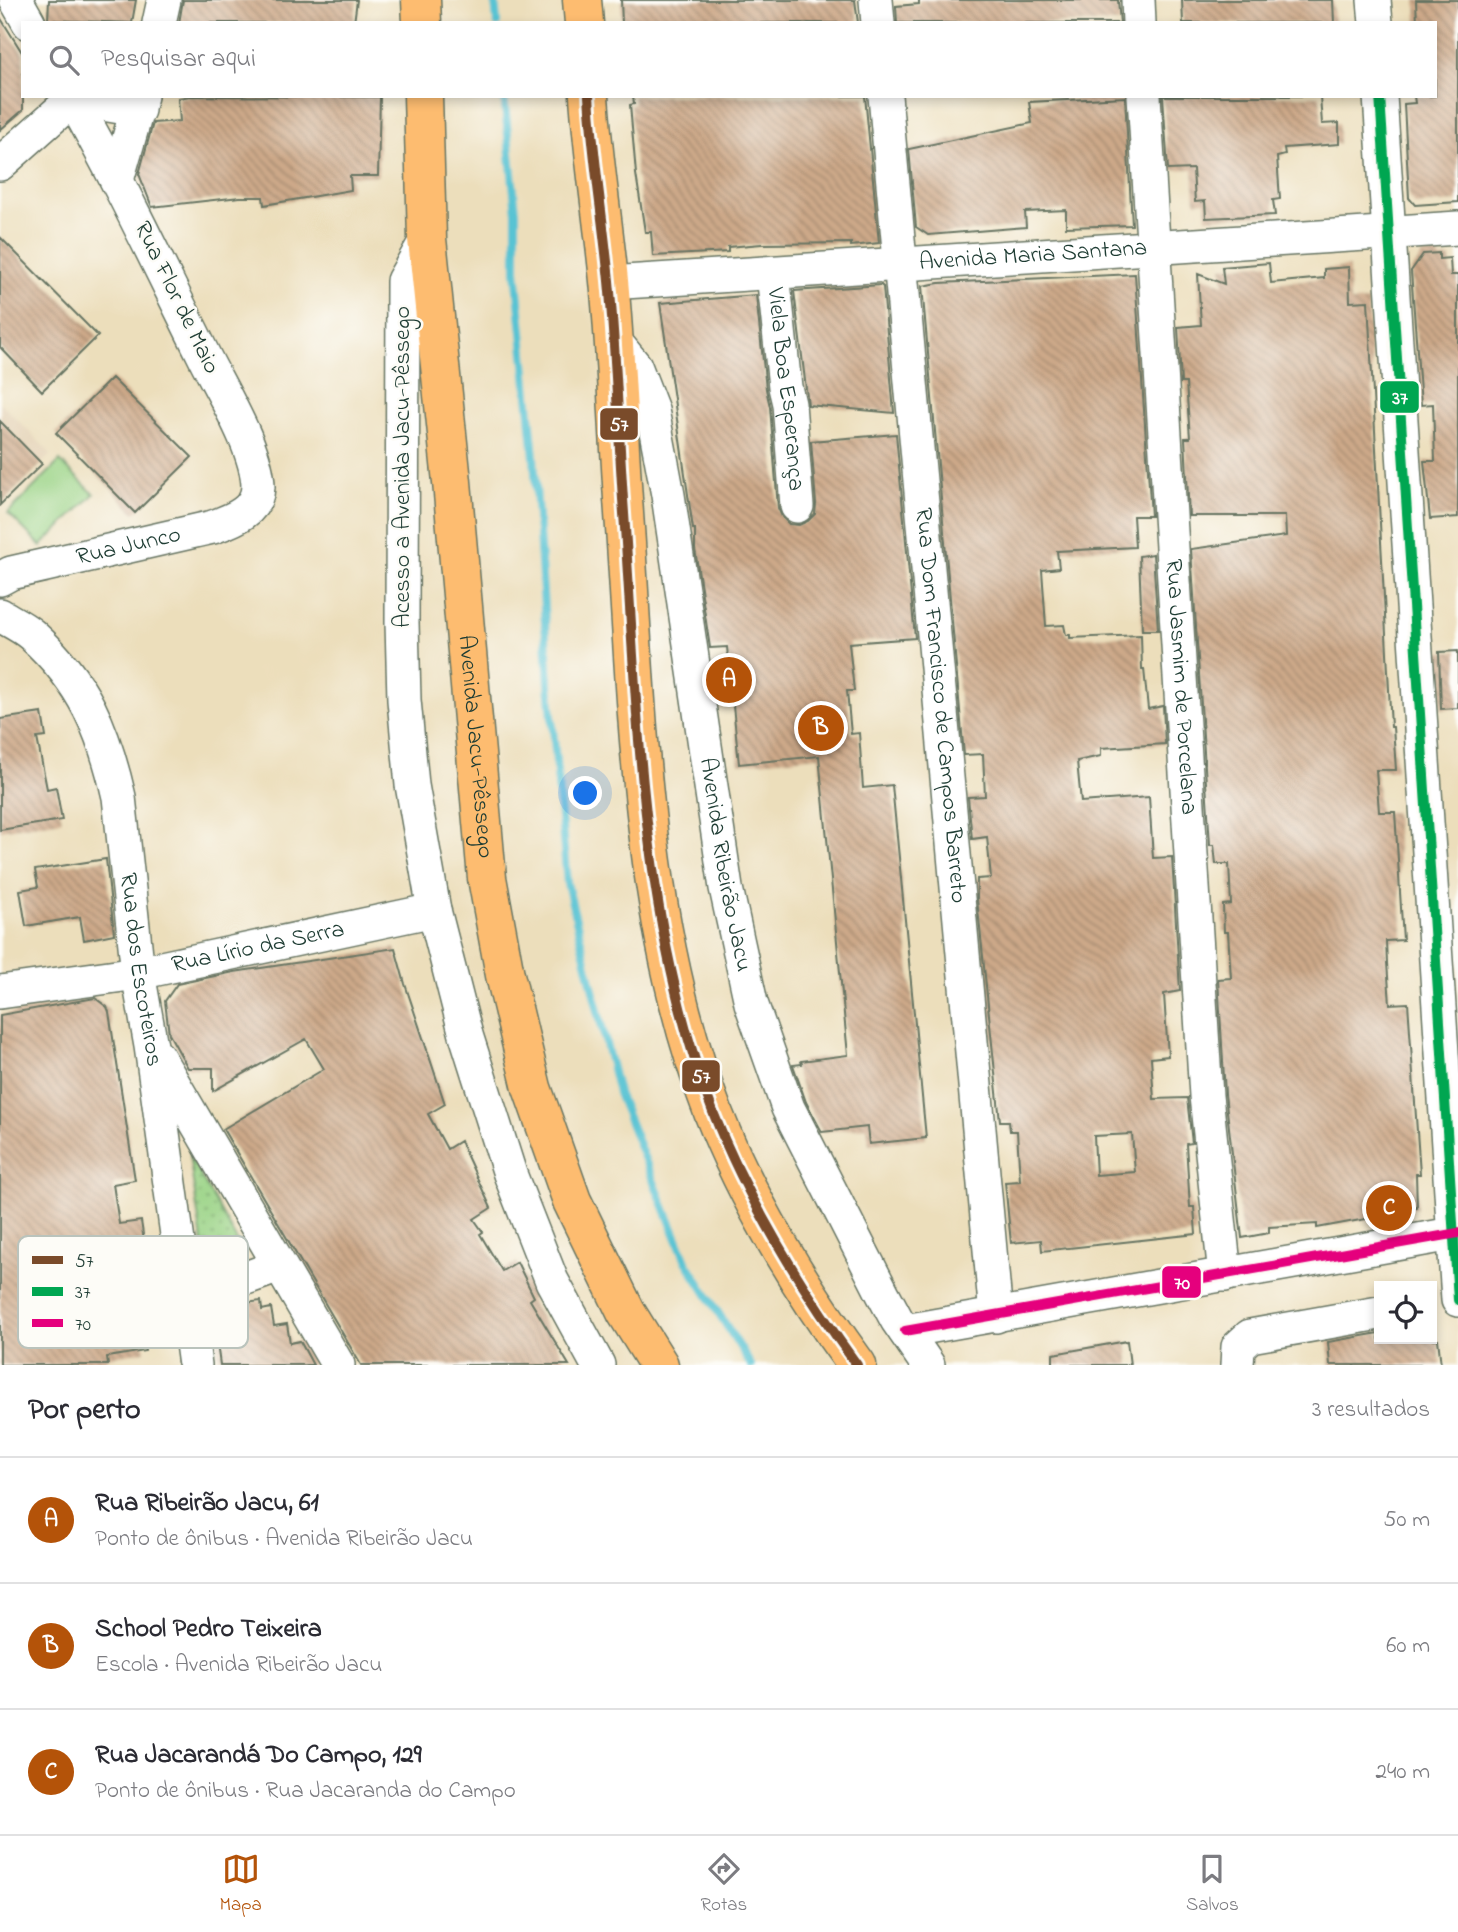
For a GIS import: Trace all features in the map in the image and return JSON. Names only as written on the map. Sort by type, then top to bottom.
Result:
[{"type":"highway","points":[[421,0],[422,21]]},
{"type":"highway","points":[[582,0],[584,21]]},
{"type":"highway","name":"Avenida Jacu-Pêssego","points":[[424,98],[427,239],[452,482],[487,878],[508,988],[532,1088],[545,1126],[572,1201],[626,1312],[659,1365]]},
{"type":"highway","points":[[589,98],[609,283],[641,773],[657,896],[680,1007],[713,1112],[757,1207],[794,1272],[857,1365]]},
{"type":"street","points":[[16,0],[28,21]]},
{"type":"street","points":[[159,21],[164,0]]},
{"type":"street","points":[[876,0],[878,21]]},
{"type":"street","points":[[1138,0],[1139,21]]},
{"type":"street","points":[[1374,0],[1376,21]]},
{"type":"street","points":[[0,164],[72,98],[140,103],[117,180]]},
{"type":"street","name":"Rua Flor de Maio","points":[[72,98],[117,180],[245,438],[258,487],[254,504]]},
{"type":"street","name":"Rua Dom Francisco de Campos Barreto","points":[[885,98],[996,1316]]},
{"type":"street","name":"Rua Jasmim de Porcelana","points":[[1144,98],[1206,1096],[1225,1275]]},
{"type":"street","points":[[1380,98],[1456,1234],[1458,1300],[1437,1303]]},
{"type":"street","name":"Avenida Maria Santana","points":[[609,283],[1458,228]]},
{"type":"street","name":"Acesso a Avenida Jacu-Pêssego","points":[[427,239],[403,281],[402,622],[404,701],[412,785],[433,910]]},
{"type":"street","name":"Viela Boa Esperança","points":[[773,273],[789,404],[797,506]]},
{"type":"street","name":"Avenida Ribeirão Jacu","points":[[612,338],[635,366],[652,410],[668,495],[726,888],[751,1003],[788,1108],[832,1198],[905,1331],[928,1365]]},
{"type":"street","name":"Rua Junco","points":[[0,579],[11,573],[213,527],[243,514],[254,504]]},
{"type":"street","name":"Rua dos Escoteiros","points":[[0,615],[31,634],[64,670],[85,698],[102,733],[119,797],[138,973],[151,1046],[177,1236]]},
{"type":"street","points":[[433,910],[466,1035],[510,1174],[552,1280],[598,1365]]},
{"type":"street","name":"Rua Lírio da Serra","points":[[0,992],[138,973],[433,910]]},
{"type":"street","points":[[151,1046],[338,1365]]},
{"type":"street","points":[[905,1331],[1456,1234]]},
{"type":"street","points":[[248,1277],[279,1266]]},
{"type":"street","points":[[1238,1356],[1250,1336],[1374,1315]]},
{"type":"shaded area","points":[[0,402],[51,454],[0,504]]},
{"type":"green space","points":[[60,461],[94,494],[41,546],[8,513]]},
{"type":"green space","points":[[189,1155],[234,1236],[201,1236]]},
{"type":"building","points":[[49,0],[136,0],[132,21],[48,20]]},
{"type":"building","points":[[183,0],[357,0],[354,21],[179,21]]},
{"type":"building","points":[[621,0],[855,0],[858,21],[622,21]]},
{"type":"building","points":[[919,0],[1118,0],[1120,21],[897,21],[896,6],[919,4]]},
{"type":"building","points":[[1182,0],[1333,0],[1334,21],[1183,21]]},
{"type":"building","points":[[1416,0],[1458,0],[1458,202],[1415,205],[1409,198],[1404,104],[1415,103],[1414,98],[1437,98],[1437,21],[1417,21]]},
{"type":"building","points":[[0,17],[21,51],[23,110],[0,130]]},
{"type":"building","points":[[178,98],[380,98],[378,176],[350,176],[351,190],[264,205],[263,197],[240,197],[152,207],[139,174],[153,123],[180,121]]},
{"type":"building","points":[[633,98],[865,98],[879,243],[851,246],[851,243],[762,244],[728,247],[728,252],[653,256],[651,232],[645,232],[636,174],[630,105],[634,104]]},
{"type":"building","points":[[1125,98],[1132,225],[1066,227],[1066,210],[1025,212],[1026,227],[928,235],[916,227],[909,149],[1032,123],[1029,102]]},
{"type":"building","points":[[1163,98],[1320,98],[1322,124],[1339,123],[1339,144],[1284,148],[1285,155],[1277,157],[1280,199],[1273,200],[1275,215],[1206,218],[1205,201],[1195,202],[1193,169],[1168,170]]},
{"type":"building","points":[[0,237],[98,336],[42,391],[0,347]]},
{"type":"building","points":[[1439,253],[1439,259],[1450,258],[1451,275],[1458,275],[1458,517],[1430,519],[1424,461],[1435,461],[1433,404],[1421,405],[1411,271],[1423,254]]},
{"type":"building","points":[[1269,263],[1271,283],[1324,278],[1324,269],[1349,267],[1350,302],[1368,301],[1391,727],[1396,770],[1376,770],[1379,812],[1395,812],[1403,940],[1386,941],[1387,963],[1390,1004],[1408,1003],[1420,1174],[1416,1174],[1417,1208],[1381,1213],[1382,1216],[1317,1228],[1317,1224],[1269,1227],[1269,1233],[1242,1238],[1225,1094],[1218,979],[1231,978],[1223,905],[1231,904],[1229,864],[1216,864],[1214,845],[1210,845],[1191,549],[1286,536],[1285,516],[1189,516],[1185,438],[1190,438],[1186,383],[1181,383],[1178,327],[1201,325],[1198,274],[1224,284],[1222,267]]},
{"type":"building","points":[[1135,274],[1151,516],[1133,516],[1135,547],[1057,551],[1059,568],[1042,570],[1046,626],[1064,625],[1066,635],[1070,635],[1070,638],[1141,635],[1142,669],[1148,709],[1163,706],[1165,744],[1101,748],[1101,756],[1077,761],[1081,802],[1149,797],[1153,858],[1172,857],[1180,991],[1164,994],[1168,1056],[1151,1058],[1154,1099],[1187,1098],[1192,1143],[1186,1144],[1190,1207],[1194,1207],[1196,1234],[1042,1251],[1041,1240],[1011,1243],[1005,1182],[1020,1181],[1017,1131],[1010,1131],[1009,1121],[1000,1121],[977,899],[977,879],[991,878],[987,837],[972,839],[968,797],[985,796],[983,754],[964,755],[922,286]],"holes":[[[1132,1134],[1135,1172],[1096,1175],[1094,1136]]]},
{"type":"building","points":[[881,285],[894,413],[808,405],[794,291]]},
{"type":"building","points":[[756,295],[770,407],[778,508],[789,524],[799,525],[815,514],[811,441],[896,434],[915,638],[849,643],[854,691],[847,691],[851,734],[859,733],[863,788],[892,785],[926,1138],[869,1144],[867,1127],[822,1132],[806,1102],[793,1065],[802,1064],[801,1061],[848,1055],[819,756],[739,764],[727,647],[710,648],[695,549],[695,529],[660,303]]},
{"type":"building","points":[[112,378],[192,457],[135,513],[56,433]]},
{"type":"building","points":[[0,421],[42,464],[0,505]]},
{"type":"building","points":[[1153,554],[1158,630],[1142,630],[1139,556]]},
{"type":"building","points":[[1458,651],[1458,708],[1441,709],[1439,652]]},
{"type":"building","points":[[42,713],[46,737],[37,738],[47,789],[56,787],[62,820],[0,830],[0,719]]},
{"type":"building","points":[[106,859],[114,934],[84,940],[80,917],[26,926],[20,890],[38,887],[35,870]]},
{"type":"building","points":[[395,948],[445,1104],[428,1114],[447,1149],[460,1141],[491,1208],[474,1219],[483,1232],[480,1234],[502,1271],[517,1262],[534,1297],[530,1300],[569,1365],[361,1365],[223,1129],[324,1069],[306,1039],[213,1091],[213,1068],[188,1068],[169,1034],[165,1001],[177,984],[234,972]]},
{"type":"building","points":[[95,998],[107,1007],[109,1012],[135,1180],[113,1184],[119,1224],[141,1221],[143,1236],[18,1236],[18,1348],[145,1348],[145,1351],[107,1357],[108,1365],[0,1365],[0,1015]]},
{"type":"building","points":[[261,1301],[262,1310],[271,1308],[274,1326],[287,1324],[290,1343],[300,1341],[313,1365],[220,1365],[218,1348],[248,1348],[248,1303]]},
{"type":"building","points":[[1374,1334],[1374,1344],[1437,1344],[1438,1339],[1441,1365],[1330,1365],[1328,1342]]},
{"type":"building","points":[[1127,1341],[1130,1365],[1053,1365],[1053,1354]]},
{"type":"waterway","points":[[495,0],[497,21]]},
{"type":"waterway","points":[[504,98],[516,212],[516,270],[534,457],[549,684],[567,883],[618,1093],[686,1261],[751,1365]]},
{"type":"transit line","name":"57","points":[[589,98],[611,308],[638,732],[656,886],[669,963],[688,1038],[713,1112],[742,1178],[777,1243],[857,1365]]},
{"type":"transit line","name":"37","points":[[1380,98],[1458,1300]]},
{"type":"transit line","name":"70","points":[[905,1331],[1458,1233]]},
{"type":"place","name":"Rua Ribeirão Jacu, 61","points":[[729,680]]},
{"type":"place","name":"School Pedro Teixeira","points":[[821,728]]},
{"type":"place","name":"Rua Jacarandá Do Campo, 129","points":[[1389,1208]]}]
